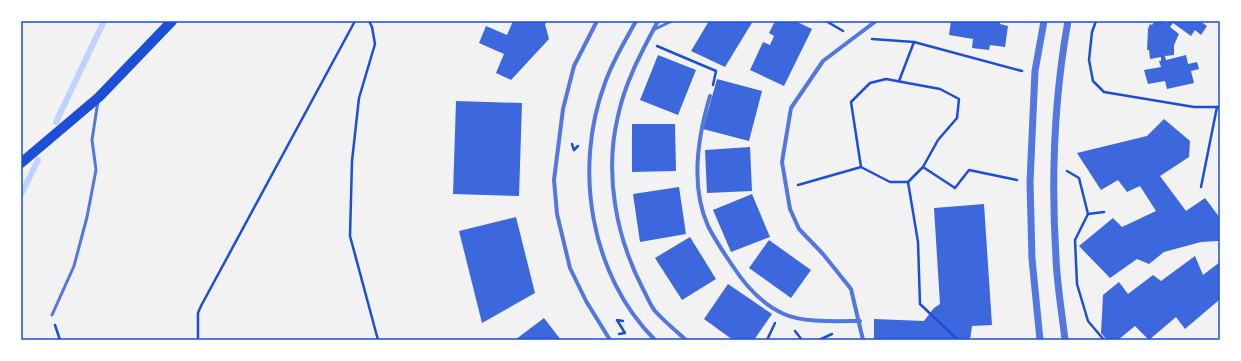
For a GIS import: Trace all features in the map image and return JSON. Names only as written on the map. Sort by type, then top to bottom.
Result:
[{"type":"main road","points":[[21,163],[99,97],[172,21]]},
{"type":"street","points":[[597,21],[574,66],[563,109],[554,180],[556,214],[570,268],[586,301],[609,338]]},
{"type":"street","points":[[636,21],[605,83],[591,133],[589,186],[597,236],[614,279],[639,324],[655,340]]},
{"type":"street","points":[[658,21],[630,78],[618,115],[612,148],[612,185],[621,233],[634,271],[654,310],[686,340]]},
{"type":"street","points":[[863,340],[860,321],[851,289],[823,254],[798,229],[790,208],[782,162],[791,108],[823,61],[876,21]]},
{"type":"street","points":[[1040,340],[1032,259],[1030,182],[1035,71],[1044,21]]},
{"type":"street","points":[[1065,340],[1056,258],[1054,142],[1059,70],[1068,21]]},
{"type":"street","points":[[710,96],[702,125],[698,160],[700,196],[708,226],[742,280],[762,300],[785,315],[820,321],[860,321]]},
{"type":"lane","points":[[653,30],[672,21]]},
{"type":"lane","points":[[52,315],[74,266],[87,217],[96,170],[92,140],[99,97]]},
{"type":"path","points":[[198,340],[198,313],[200,306],[355,21]]},
{"type":"path","points":[[369,21],[372,27],[375,44],[359,98],[352,161],[350,236],[378,340]]},
{"type":"path","points":[[826,21],[853,37],[914,42],[1007,68]]},
{"type":"path","points":[[1096,21],[1092,32],[1089,60],[1093,81],[1104,92],[1194,107],[1218,107],[1201,187]]},
{"type":"path","points":[[647,42],[716,71],[710,96]]},
{"type":"path","points":[[899,82],[914,42]]},
{"type":"path","points":[[786,188],[861,167],[890,182],[908,182],[923,167],[938,140],[957,118],[959,99],[940,88],[886,79],[870,83],[851,102],[861,167]]},
{"type":"path","points":[[557,148],[568,136],[574,150],[591,133]]},
{"type":"path","points":[[923,167],[955,188],[969,170],[1030,182]]},
{"type":"path","points":[[1079,178],[1088,214],[1075,240],[1078,284],[1088,322],[1104,340]]},
{"type":"path","points":[[908,182],[918,242],[920,304],[958,340]]},
{"type":"path","points":[[1088,214],[1104,212]]},
{"type":"path","points":[[767,340],[780,311]]},
{"type":"path","points":[[609,338],[625,333],[617,320],[639,324]]},
{"type":"building","points":[[513,21],[547,21],[545,24],[549,39],[511,80],[496,73],[504,54],[479,43],[486,26],[507,35]]},
{"type":"building","points":[[709,21],[753,21],[725,67],[691,51]]},
{"type":"building","points":[[775,21],[795,21],[812,29],[784,86],[750,70],[763,42],[770,45],[774,36],[769,33]]},
{"type":"building","points":[[951,21],[1000,21],[1000,24],[1008,26],[1005,47],[990,45],[989,50],[972,48],[973,39],[949,35]]},
{"type":"building","points":[[1155,21],[1164,21],[1167,23],[1169,21],[1200,21],[1207,26],[1201,35],[1195,30],[1191,36],[1173,23],[1170,27],[1179,34],[1174,45],[1174,55],[1165,56],[1166,60],[1186,55],[1188,64],[1197,62],[1199,69],[1191,71],[1194,83],[1167,89],[1165,81],[1148,84],[1144,70],[1161,67],[1159,61],[1161,61],[1161,57],[1150,59],[1149,50],[1147,50],[1148,29],[1150,24],[1152,25]]},
{"type":"building","points":[[658,55],[696,70],[678,115],[640,100]]},
{"type":"building","points":[[717,79],[762,91],[749,141],[703,129]]},
{"type":"building","points":[[456,101],[522,103],[519,196],[453,194]]},
{"type":"building","points":[[1164,119],[1190,141],[1189,157],[1160,176],[1186,211],[1205,198],[1220,218],[1220,241],[1201,242],[1164,252],[1149,264],[1137,259],[1110,278],[1079,246],[1113,218],[1122,227],[1156,211],[1140,186],[1127,192],[1118,180],[1101,190],[1077,153],[1147,136]]},
{"type":"building","points":[[632,124],[675,124],[676,171],[632,172]]},
{"type":"building","points":[[750,147],[752,191],[707,193],[705,150]]},
{"type":"building","points":[[679,187],[686,234],[640,242],[633,194]]},
{"type":"building","points":[[752,194],[770,237],[731,252],[713,210]]},
{"type":"building","points":[[984,204],[992,325],[972,326],[970,340],[874,340],[874,319],[924,321],[934,308],[940,304],[934,208]]},
{"type":"building","points":[[516,217],[535,293],[482,323],[459,231]]},
{"type":"building","points":[[690,237],[716,279],[682,300],[655,258]]},
{"type":"building","points":[[769,240],[811,270],[791,298],[749,268]]},
{"type":"building","points":[[1195,256],[1203,275],[1220,262],[1220,301],[1219,300],[1185,329],[1176,317],[1149,340],[1135,326],[1118,340],[1107,340],[1101,333],[1103,295],[1119,282],[1128,294],[1153,275],[1161,281]]},
{"type":"building","points":[[728,284],[772,314],[754,340],[733,340],[704,319]]},
{"type":"building","points":[[544,318],[561,340],[515,340]]},
{"type":"waterway","points":[[56,122],[104,21]]},
{"type":"waterway","points":[[21,195],[38,160]]}]
